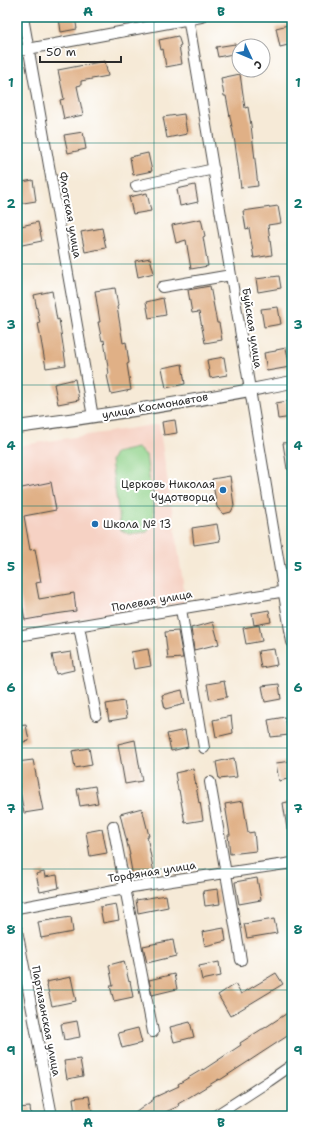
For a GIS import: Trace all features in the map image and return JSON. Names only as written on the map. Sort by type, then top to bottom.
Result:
[{"type":"street","name":"Флотская улица","points":[[23,17],[93,417]]},
{"type":"street","points":[[17,51],[201,17]]},
{"type":"street","name":"Буйская улица","points":[[189,18],[250,390],[288,591],[292,642]]},
{"type":"street","points":[[136,186],[214,169]]},
{"type":"street","points":[[162,287],[231,275]]},
{"type":"street","name":"улица Космонавтов","points":[[17,428],[93,417],[292,382]]},
{"type":"street","name":"Полевая улица","points":[[17,636],[288,591]]},
{"type":"street","points":[[181,609],[204,748]]},
{"type":"street","points":[[79,626],[96,716]]},
{"type":"street","points":[[210,782],[240,960]]},
{"type":"street","points":[[113,826],[153,1032]]},
{"type":"street","name":"Торфяная улица","points":[[17,908],[125,888],[292,863]]},
{"type":"street","name":"Партизанская улица","points":[[17,930],[52,1116]]},
{"type":"street","points":[[215,1116],[269,1081],[292,1064]]},
{"type":"shaded area","name":"Школа № 13","points":[[159,424],[186,602],[17,628],[17,446]]},
{"type":"green space","points":[[137,448],[146,455],[155,522],[147,532],[129,534],[121,530],[111,461],[115,453]]},
{"type":"building","points":[[75,17],[77,29],[61,32],[59,18]]},
{"type":"building","points":[[292,24],[292,44],[280,47],[276,28]]},
{"type":"building","points":[[178,36],[181,45],[179,46],[182,64],[166,67],[163,49],[161,50],[159,40]]},
{"type":"building","points":[[231,45],[231,54],[218,57],[216,47]]},
{"type":"building","points":[[105,61],[108,76],[81,81],[81,85],[77,86],[83,115],[64,119],[60,100],[64,99],[58,70]]},
{"type":"building","points":[[231,76],[231,78],[241,78],[245,108],[248,107],[251,125],[258,186],[241,188],[235,143],[221,78]]},
{"type":"building","points":[[184,114],[187,134],[167,138],[163,117]]},
{"type":"building","points":[[83,132],[86,149],[68,153],[64,135]]},
{"type":"building","points":[[148,153],[152,171],[133,175],[130,157]]},
{"type":"building","points":[[33,180],[36,201],[17,204],[17,183]]},
{"type":"building","points":[[195,185],[198,202],[180,206],[177,189]]},
{"type":"building","points":[[147,193],[151,211],[133,214],[129,197]]},
{"type":"building","points":[[278,206],[281,223],[268,225],[272,255],[254,258],[249,228],[246,229],[243,211]]},
{"type":"building","points":[[201,219],[205,236],[203,237],[208,266],[191,269],[186,240],[176,243],[172,225]]},
{"type":"building","points":[[38,222],[42,241],[17,246],[17,227]]},
{"type":"building","points":[[102,228],[106,248],[85,252],[81,232]]},
{"type":"building","points":[[150,258],[154,273],[138,277],[135,261]]},
{"type":"building","points":[[279,276],[281,288],[258,292],[256,279]]},
{"type":"building","points":[[210,286],[222,340],[205,343],[199,312],[192,313],[188,290]]},
{"type":"building","points":[[115,288],[123,343],[126,342],[129,363],[127,364],[131,390],[111,394],[107,375],[109,374],[104,340],[102,341],[98,322],[100,322],[95,291]]},
{"type":"building","points":[[52,291],[57,320],[59,319],[66,365],[46,368],[38,323],[40,323],[34,295]]},
{"type":"building","points":[[163,298],[166,315],[149,318],[146,302]]},
{"type":"building","points":[[278,307],[281,324],[264,327],[261,309]]},
{"type":"building","points":[[286,348],[290,367],[267,371],[264,353]]},
{"type":"building","points":[[224,357],[227,375],[210,378],[207,360]]},
{"type":"building","points":[[182,364],[185,384],[166,388],[162,368]]},
{"type":"building","points":[[75,379],[79,400],[58,404],[54,384]]},
{"type":"building","points":[[288,401],[288,405],[292,404],[292,417],[278,419],[276,403]]},
{"type":"building","points":[[175,420],[177,433],[164,435],[162,422]]},
{"type":"building","points":[[292,442],[292,469],[287,469],[283,443]]},
{"type":"building","name":"Церковь Николая Чудотворца","points":[[230,476],[234,506],[231,512],[223,514],[217,507],[212,479]]},
{"type":"building","points":[[51,482],[56,510],[24,516],[30,550],[35,549],[41,582],[36,583],[39,599],[74,593],[76,611],[25,620],[17,578],[17,489]]},
{"type":"building","points":[[217,524],[220,541],[194,545],[192,528]]},
{"type":"building","points":[[269,610],[271,622],[254,625],[252,613]]},
{"type":"building","points":[[213,622],[219,644],[194,650],[191,628]]},
{"type":"building","points":[[259,625],[262,641],[246,644],[243,628]]},
{"type":"building","points":[[178,631],[183,658],[168,659],[165,632]]},
{"type":"building","points":[[148,649],[151,666],[134,669],[131,652]]},
{"type":"building","points":[[274,649],[277,665],[261,668],[258,651]]},
{"type":"building","points":[[71,652],[74,670],[56,674],[52,655]]},
{"type":"building","points":[[224,681],[227,697],[210,700],[207,684]]},
{"type":"building","points":[[279,684],[281,699],[265,702],[262,686]]},
{"type":"building","points":[[182,690],[185,704],[165,709],[162,695]]},
{"type":"building","points":[[124,701],[127,718],[109,721],[106,704]]},
{"type":"building","points":[[231,716],[233,733],[216,737],[213,720]]},
{"type":"building","points":[[285,717],[289,735],[271,737],[268,720]]},
{"type":"building","points":[[26,725],[29,741],[17,743],[17,726]]},
{"type":"building","points":[[185,730],[188,747],[171,751],[167,734]]},
{"type":"building","points":[[135,740],[142,781],[125,784],[118,744]]},
{"type":"building","points":[[89,748],[92,765],[75,768],[72,751]]},
{"type":"building","points":[[234,758],[237,777],[219,779],[216,762]]},
{"type":"building","points":[[33,760],[43,810],[24,813],[17,774],[17,762]]},
{"type":"building","points":[[292,761],[292,778],[279,781],[276,763]]},
{"type":"building","points":[[193,769],[203,820],[185,823],[175,773]]},
{"type":"building","points":[[95,786],[98,803],[80,806],[77,789]]},
{"type":"building","points":[[243,801],[248,833],[254,832],[256,851],[230,854],[228,835],[230,835],[225,804]]},
{"type":"building","points":[[292,801],[292,828],[287,829],[283,803]]},
{"type":"building","points":[[142,808],[149,836],[147,836],[154,873],[133,877],[130,855],[120,814]]},
{"type":"building","points":[[102,829],[107,853],[90,856],[86,832]]},
{"type":"building","points":[[44,872],[45,877],[57,875],[59,888],[40,892],[36,874]]},
{"type":"building","points":[[257,878],[261,900],[239,904],[235,882]]},
{"type":"building","points":[[218,889],[220,904],[205,906],[203,891]]},
{"type":"building","points":[[166,895],[168,907],[138,913],[136,900]]},
{"type":"building","points":[[116,904],[119,920],[103,923],[100,907]]},
{"type":"building","points":[[71,917],[73,932],[41,938],[38,922]]},
{"type":"building","points":[[274,919],[277,933],[247,938],[244,924]]},
{"type":"building","points":[[224,928],[226,941],[205,946],[202,932]]},
{"type":"building","points":[[173,940],[176,956],[147,963],[143,946]]},
{"type":"building","points":[[124,961],[133,997],[114,1001],[110,986],[113,986],[109,965]]},
{"type":"building","points":[[219,962],[221,976],[202,980],[199,966]]},
{"type":"building","points":[[276,973],[283,984],[230,1016],[218,995],[235,984],[241,994]]},
{"type":"building","points":[[174,974],[177,989],[152,995],[149,980]]},
{"type":"building","points":[[71,977],[76,1001],[52,1006],[46,982]]},
{"type":"building","points":[[292,1010],[292,1033],[220,1080],[219,1079],[178,1104],[179,1106],[157,1116],[131,1116],[154,1099],[153,1098],[179,1086],[178,1084],[203,1070],[241,1045],[240,1043]]},
{"type":"building","points":[[77,1021],[80,1037],[64,1040],[61,1024]]},
{"type":"building","points":[[190,1022],[194,1037],[174,1042],[170,1027]]},
{"type":"building","points":[[138,1028],[142,1043],[122,1048],[118,1033]]},
{"type":"building","points":[[80,1059],[83,1076],[67,1079],[64,1061]]},
{"type":"building","points":[[89,1096],[92,1112],[75,1115],[73,1098]]},
{"type":"building","points":[[30,1107],[31,1116],[17,1116],[17,1108]]},
{"type":"place","name":"Церковь Николая Чудотворца","points":[[223,490]]},
{"type":"place","name":"Школа № 13","points":[[95,524]]}]
